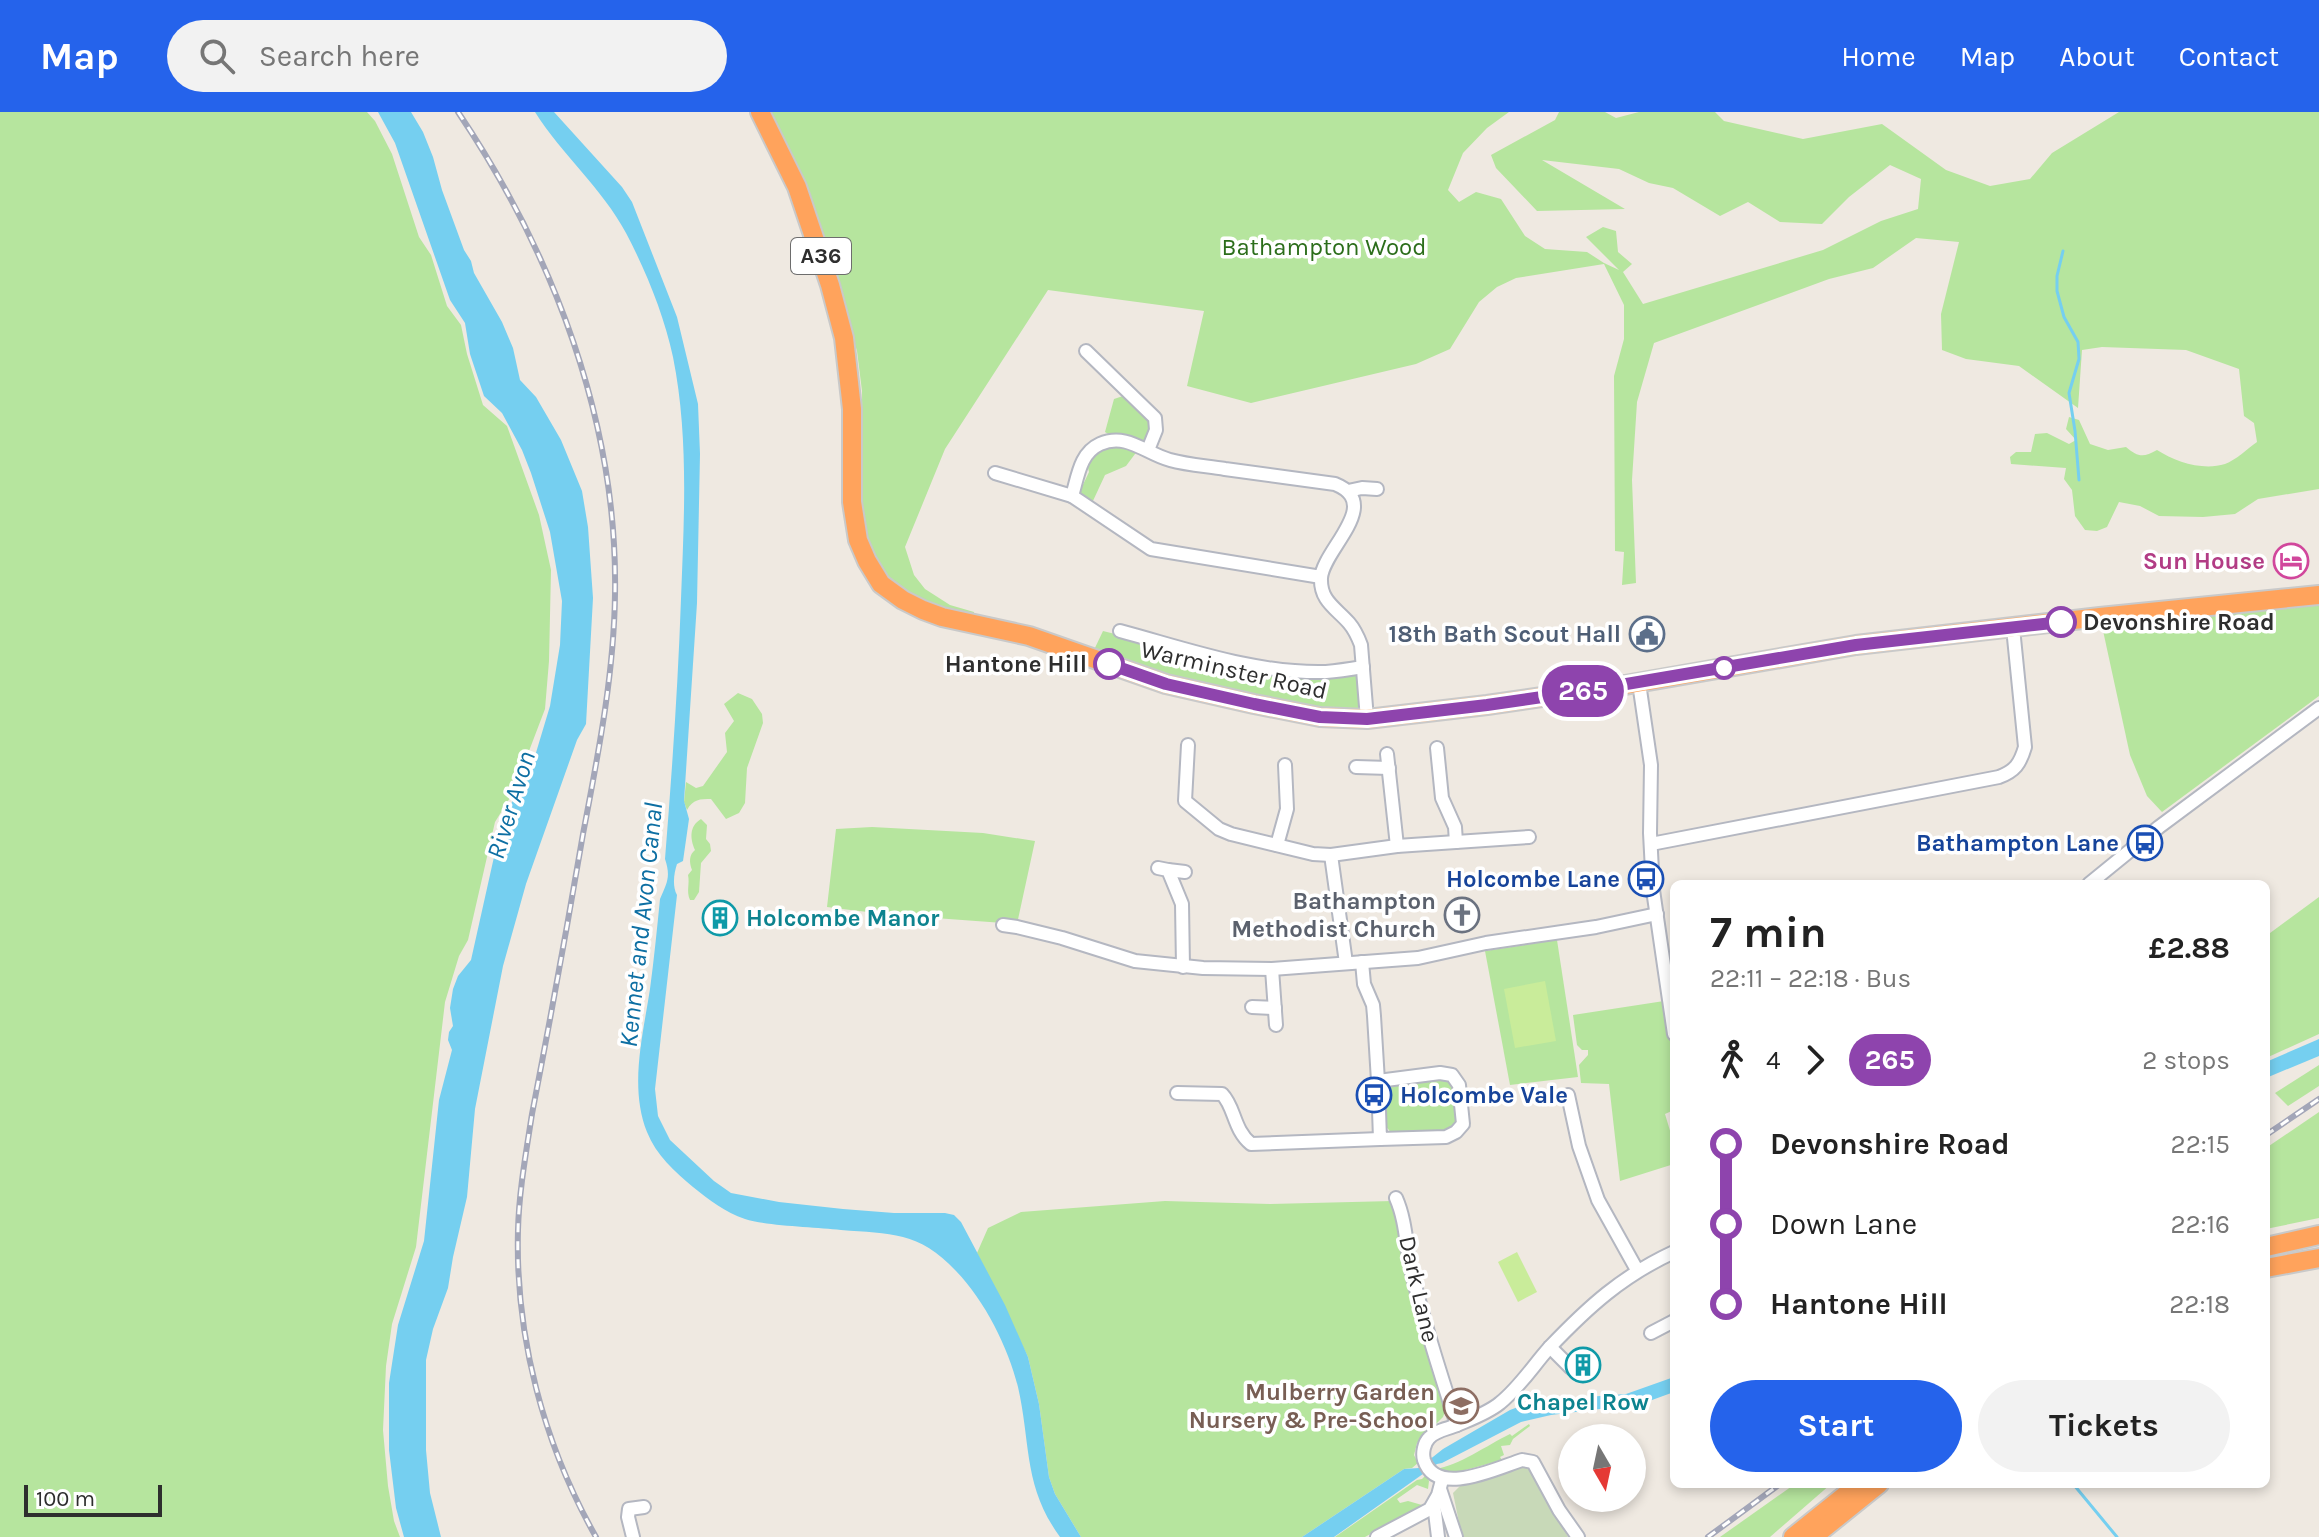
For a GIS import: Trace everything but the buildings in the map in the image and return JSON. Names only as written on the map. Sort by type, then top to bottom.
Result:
[{"type":"highway","name":"Warminster Road","points":[[760,112],[797,187],[844,338],[852,409],[855,526],[867,561],[881,584],[923,610],[1029,636],[1166,684],[1320,717],[1367,719],[1639,683],[1856,645],[2319,595]]},
{"type":"highway","points":[[2270,1246],[2318,1240]]},
{"type":"highway","points":[[2270,1260],[2318,1240]]},
{"type":"highway","points":[[2270,1267],[2319,1258]]},
{"type":"highway","points":[[1793,1537],[1854,1488]]},
{"type":"highway","points":[[1813,1537],[1874,1488]]},
{"type":"street","points":[[1086,351],[1155,418],[1156,430],[1148,450]]},
{"type":"street","points":[[1072,496],[1084,457],[1090,450],[1107,442],[1122,441],[1170,460],[1335,484],[1348,491],[1354,505],[1353,517],[1324,565],[1321,577],[1324,597],[1349,622],[1361,645],[1367,719]]},
{"type":"street","points":[[995,473],[1072,496],[1151,549],[1321,577]]},
{"type":"street","points":[[1348,491],[1377,489]]},
{"type":"street","points":[[1651,844],[2011,773],[2020,763],[2025,747],[2013,628]]},
{"type":"street","points":[[1120,631],[1252,665],[1293,671],[1363,667]]},
{"type":"street","points":[[1639,683],[1651,765],[1651,844],[1657,914],[1670,1003]]},
{"type":"street","points":[[2094,880],[2159,827],[2319,708]]},
{"type":"street","points":[[1189,745],[1185,801],[1219,829],[1277,845],[1331,855],[1520,834]]},
{"type":"street","points":[[1437,748],[1444,775],[1442,798],[1455,827],[1456,842]]},
{"type":"street","points":[[1387,754],[1397,846]]},
{"type":"street","points":[[1356,767],[1389,768]]},
{"type":"street","points":[[1277,845],[1287,809],[1290,773]]},
{"type":"street","points":[[1331,855],[1346,963]]},
{"type":"street","points":[[1183,967],[1182,904],[1163,869],[1185,872]]},
{"type":"street","points":[[1003,925],[1062,938],[1121,958],[1183,967],[1272,969],[1430,957],[1486,943],[1596,927],[1657,914]]},
{"type":"street","points":[[1362,962],[1364,984],[1373,1005],[1380,1139]]},
{"type":"street","points":[[1272,969],[1276,1025]]},
{"type":"street","points":[[1252,1007],[1275,1008]]},
{"type":"street","points":[[1177,1093],[1222,1094],[1227,1097],[1235,1123],[1251,1144],[1446,1137],[1463,1124],[1459,1085],[1452,1075],[1440,1073],[1378,1081]]},
{"type":"street","points":[[1568,1095],[1579,1146],[1598,1200],[1637,1270]]},
{"type":"street","name":"Dark Lane","points":[[1396,1198],[1430,1344],[1457,1425]]},
{"type":"street","points":[[1456,1537],[1439,1482],[1425,1462],[1424,1447],[1429,1438],[1500,1403],[1550,1347],[1613,1287],[1637,1270],[1670,1254]]},
{"type":"street","points":[[1651,1333],[1670,1323]]},
{"type":"street","points":[[1550,1347],[1571,1368]]},
{"type":"street","points":[[1439,1482],[1528,1460],[1537,1466],[1559,1510],[1578,1537]]},
{"type":"street","points":[[1438,1537],[1434,1504],[1439,1482]]},
{"type":"street","points":[[1377,1537],[1424,1513],[1434,1504]]},
{"type":"street","points":[[633,1537],[629,1509],[644,1507]]},
{"type":"green space","points":[[0,112],[367,112],[392,154],[419,237],[431,255],[447,306],[461,325],[483,405],[507,426],[539,515],[551,570],[545,709],[513,793],[495,822],[468,940],[459,956],[445,1002],[416,1247],[392,1324],[386,1366],[383,1430],[388,1486],[400,1537],[0,1537]]},
{"type":"green space","name":"Bathampton Wood","points":[[769,112],[1509,112],[1487,128],[1463,153],[1448,190],[1459,202],[1476,192],[1501,199],[1525,236],[1545,249],[1587,252],[1619,270],[1586,237],[1603,227],[1616,231],[1618,252],[1632,264],[1623,272],[1643,304],[1823,250],[1881,221],[1918,209],[1921,179],[1890,165],[1849,197],[1822,224],[1780,222],[1748,202],[1720,216],[1673,188],[1649,183],[1619,169],[1542,160],[1625,209],[1537,211],[1496,168],[1491,155],[1555,120],[1559,112],[1605,112],[1616,118],[1639,112],[1715,112],[1724,121],[1803,139],[1882,124],[1946,170],[1990,186],[2030,179],[2052,153],[2119,112],[2319,112],[2319,489],[2258,499],[2235,514],[2203,517],[2159,516],[2140,506],[2119,502],[2107,527],[2097,531],[2085,530],[2075,516],[2072,490],[2064,479],[2066,468],[2011,464],[2010,457],[2016,452],[2031,452],[2035,434],[2047,433],[2069,444],[2076,440],[2066,429],[2069,417],[2079,420],[2090,444],[2108,450],[2126,447],[2141,455],[2157,450],[2190,464],[2225,464],[2257,442],[2254,423],[2244,416],[2239,369],[2186,350],[2102,347],[2082,350],[2078,408],[2019,366],[1966,359],[1942,350],[1941,314],[1959,242],[1916,238],[1873,268],[1829,279],[1654,343],[1637,402],[1632,480],[1636,583],[1622,585],[1624,552],[1615,551],[1614,376],[1624,339],[1624,305],[1604,264],[1516,278],[1497,287],[1479,302],[1450,349],[1416,364],[1251,403],[1187,386],[1204,311],[1048,290],[945,449],[905,547],[914,575],[925,589],[950,605],[974,612],[974,615],[930,605],[909,595],[884,575],[868,543],[863,518],[862,391],[857,351],[798,171]]},
{"type":"green space","points":[[1126,395],[1153,425],[1145,443],[1130,436],[1113,437],[1105,432],[1114,399]]},
{"type":"green space","points":[[1110,445],[1138,450],[1126,466],[1105,475],[1092,503],[1080,491],[1089,472],[1087,464],[1094,454]]},
{"type":"green space","points":[[2319,604],[2319,696],[2162,812],[2147,796],[2130,755],[2102,626]]},
{"type":"green space","points":[[1103,631],[1239,665],[1352,672],[1359,680],[1359,709],[1350,713],[1322,710],[1154,675],[1093,652]]},
{"type":"green space","points":[[738,693],[752,699],[762,714],[763,723],[747,768],[745,803],[739,813],[726,819],[711,799],[697,800],[687,810],[684,802],[686,782],[696,788],[703,786],[727,752],[725,733],[734,721],[724,704]]},
{"type":"green space","points":[[701,819],[707,825],[706,839],[711,851],[701,863],[699,892],[694,900],[690,900],[688,875],[692,870],[690,859],[695,850],[692,833],[694,825]]},
{"type":"green space","points":[[872,827],[983,833],[1035,841],[1017,924],[827,907],[836,829]]},
{"type":"green space","points":[[2319,897],[2319,1034],[2270,1056],[2270,933]]},
{"type":"green space","points":[[1557,940],[1578,1077],[1510,1085],[1485,951]]},
{"type":"green space","points":[[1545,981],[1556,1041],[1515,1048],[1504,989]]},
{"type":"green space","points":[[1664,1001],[1670,1039],[1670,1112],[1665,1114],[1670,1131],[1670,1165],[1620,1181],[1609,1084],[1581,1083],[1579,1065],[1588,1055],[1588,1050],[1582,1050],[1577,1045],[1573,1015]]},
{"type":"green space","points":[[2319,1065],[2319,1086],[2288,1106],[2275,1093]]},
{"type":"green space","points":[[1439,1077],[1449,1079],[1455,1087],[1458,1123],[1445,1133],[1392,1134],[1385,1125],[1386,1087],[1392,1083]]},
{"type":"green space","points":[[2319,1112],[2319,1218],[2270,1228],[2270,1145]]},
{"type":"green space","points":[[1165,1201],[1270,1204],[1393,1201],[1448,1403],[1443,1417],[1417,1443],[1414,1455],[1418,1463],[1404,1469],[1302,1537],[1081,1537],[1055,1494],[1049,1477],[1039,1404],[1028,1357],[977,1253],[988,1228],[1021,1212]]},
{"type":"green space","points":[[1517,1252],[1537,1292],[1518,1302],[1498,1262]]},
{"type":"green space","points":[[1529,1424],[1510,1445],[1501,1446],[1502,1460],[1451,1474],[1435,1469],[1463,1460]]},
{"type":"green space","points":[[1522,1467],[1530,1468],[1534,1473],[1568,1537],[1462,1537],[1453,1493],[1464,1482]]},
{"type":"green space","points":[[1426,1475],[1428,1489],[1417,1485],[1397,1499],[1400,1503],[1408,1501],[1422,1505],[1418,1508],[1365,1537],[1335,1537],[1422,1479]]},
{"type":"green space","points":[[1789,1488],[1826,1488],[1770,1537],[1720,1537]]},
{"type":"water","name":"River Avon","points":[[378,112],[411,112],[423,132],[464,250],[513,348],[520,380],[536,397],[561,440],[582,491],[593,598],[586,724],[577,740],[526,884],[503,966],[475,1109],[467,1197],[448,1288],[426,1360],[426,1450],[430,1493],[441,1537],[404,1537],[396,1508],[389,1450],[389,1383],[398,1325],[424,1241],[439,1100],[452,1050],[448,1040],[453,1026],[450,1008],[453,989],[458,976],[471,960],[496,848],[509,808],[535,756],[550,706],[560,645],[562,601],[550,532],[531,473],[502,413],[484,396],[470,354],[465,323],[450,300],[395,143]]},
{"type":"water","points":[[535,112],[554,112],[632,202],[677,317],[698,404],[697,603],[684,801],[689,819],[683,861],[677,864],[674,875],[677,895],[655,1089],[658,1116],[670,1140],[731,1193],[843,1209],[954,1215],[961,1222],[1005,1305],[1028,1357],[1039,1404],[1049,1477],[1055,1494],[1081,1537],[1060,1537],[1048,1518],[1034,1482],[1018,1387],[1008,1356],[977,1296],[956,1271],[929,1248],[903,1237],[766,1223],[738,1216],[711,1201],[679,1175],[661,1156],[647,1132],[638,1079],[660,899],[668,875],[665,859],[683,538],[684,478],[678,387],[665,325],[633,248],[605,201]]},
{"type":"water","points":[[2319,1039],[2319,1056],[2270,1076],[2270,1060]]},
{"type":"water","points":[[1670,1378],[1670,1393],[1641,1404],[1551,1415],[1521,1422],[1437,1464],[1334,1537],[1302,1537],[1404,1469],[1419,1468],[1443,1449],[1510,1410],[1548,1400],[1626,1394]]},
{"type":"waterway","points":[[2063,251],[2057,291],[2064,317],[2078,342],[2079,359],[2069,393],[2079,480]]},
{"type":"waterway","points":[[2076,1488],[2117,1537]]},
{"type":"railway","points":[[458,112],[523,223],[550,281],[573,342],[592,404],[605,466],[613,530],[614,624],[604,715],[532,1114],[518,1230],[522,1310],[536,1389],[561,1465],[596,1537]]},
{"type":"railway","points":[[2270,1132],[2319,1099]]},
{"type":"railway","points":[[1708,1537],[1775,1488]]},
{"type":"bus line","name":"265","points":[[1109,664],[1166,684],[1254,704],[1320,717],[1367,719],[1639,683],[1856,645],[2061,622]]},
{"type":"place","name":"Sun House","points":[[2291,561]]},
{"type":"place","name":"Devonshire Road","points":[[2061,622]]},
{"type":"place","name":"18th Bath Scout Hall","points":[[1647,634]]},
{"type":"place","name":"Hantone Hill","points":[[1109,664]]},
{"type":"place","name":"Bathampton Lane","points":[[2145,843]]},
{"type":"place","name":"Holcombe Lane","points":[[1646,879]]},
{"type":"place","name":"Bathampton Methodist Church","points":[[1462,915]]},
{"type":"place","name":"Holcombe Manor","points":[[720,918]]},
{"type":"place","name":"Holcombe Vale","points":[[1374,1095]]},
{"type":"place","name":"Chapel Row","points":[[1583,1365]]},
{"type":"place","name":"Mulberry Garden Nursery & Pre-School","points":[[1461,1406]]},
{"type":"water label","name":"Kennet and Avon Canal","points":[[641,925]]}]
